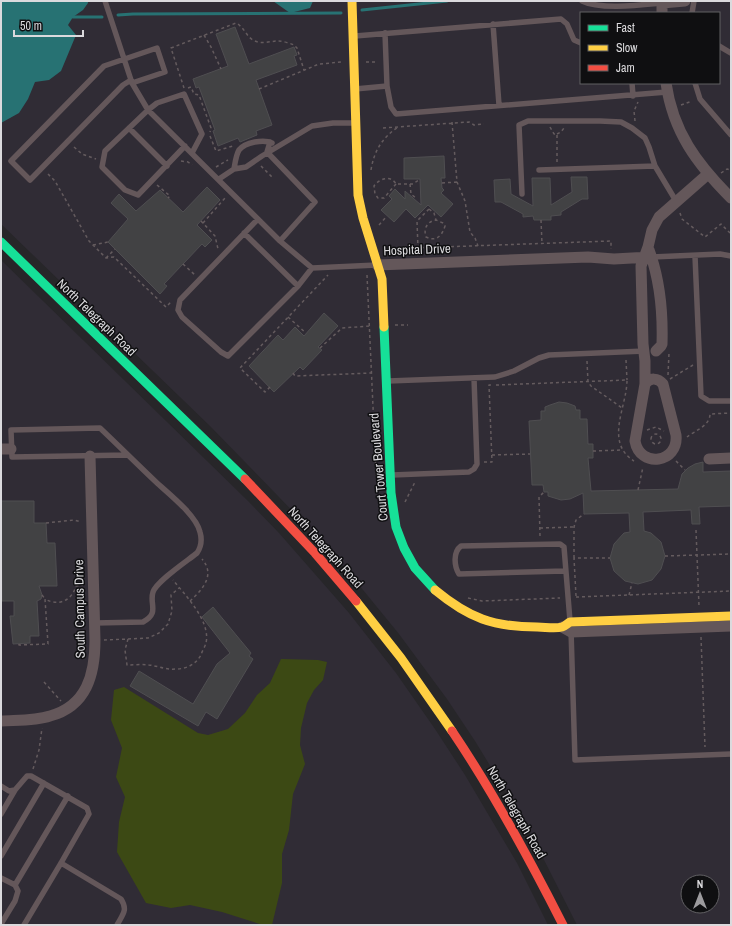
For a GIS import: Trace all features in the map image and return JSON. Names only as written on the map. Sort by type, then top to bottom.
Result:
[{"type":"main road","name":"Hospital Drive","points":[[352,1],[355,123],[359,201],[377,265]]},
{"type":"main road","name":"North Telegraph Road","points":[[1,242],[269,503],[313,550],[361,607],[420,684],[470,758],[521,844],[563,925]]},
{"type":"main road","name":"Court Tower Boulevard","points":[[377,265],[382,279],[390,475],[394,516],[404,548],[418,572],[437,593],[466,612],[489,622],[520,627],[568,627]]},
{"type":"main road","name":"Court Tower Boulevard","points":[[700,622],[731,616]]},
{"type":"street","points":[[662,6],[686,1]]},
{"type":"street","points":[[667,88],[674,116],[682,136],[693,154],[731,198]]},
{"type":"street","points":[[645,384],[649,380],[654,379],[659,380],[663,384],[676,435],[674,448],[668,455],[660,459],[646,457],[639,451],[635,444],[635,434],[645,384],[641,266],[648,254],[650,234],[656,221],[663,212],[677,205],[712,175]]},
{"type":"street","points":[[648,254],[660,289],[662,344],[656,351]]},
{"type":"street","name":"Hospital Drive","points":[[377,265],[588,257],[614,259],[648,254]]},
{"type":"street","name":"South Campus Drive","points":[[1,721],[43,718],[57,714],[78,699],[91,680],[94,667],[95,623],[90,456]]},
{"type":"street","points":[[709,459],[731,458]]},
{"type":"street","name":"Court Tower Boulevard","points":[[568,627],[700,622],[731,626]]},
{"type":"lane","points":[[104,1],[132,81],[148,110],[280,241],[312,268],[377,265]]},
{"type":"lane","points":[[582,1],[599,6],[662,6]]},
{"type":"lane","points":[[692,12],[694,1]]},
{"type":"lane","points":[[353,36],[561,19],[567,24],[574,40],[580,43]]},
{"type":"lane","points":[[493,24],[499,105]]},
{"type":"lane","points":[[385,33],[387,86],[391,107],[396,114],[633,96],[667,88]]},
{"type":"lane","points":[[720,47],[731,53]]},
{"type":"lane","points":[[157,48],[166,72],[132,81],[123,85],[30,180],[11,161],[104,66],[157,48]]},
{"type":"lane","points":[[632,84],[633,96]]},
{"type":"lane","points":[[694,84],[700,99],[731,135]]},
{"type":"lane","points":[[354,89],[387,86]]},
{"type":"lane","points":[[185,146],[138,195],[125,190],[102,167],[105,151],[148,110],[157,103],[184,94],[202,134],[192,153]]},
{"type":"lane","points":[[522,194],[519,125],[528,121],[621,122],[645,138],[656,166],[677,205]]},
{"type":"lane","points":[[218,179],[234,169],[246,168],[268,152],[312,126],[333,123],[355,123]]},
{"type":"lane","points":[[129,128],[167,166]]},
{"type":"lane","points":[[234,169],[239,150],[244,146],[261,140],[278,146]]},
{"type":"lane","points":[[268,152],[270,142]]},
{"type":"lane","points":[[268,152],[316,202],[280,241]]},
{"type":"lane","points":[[538,170],[656,166]]},
{"type":"lane","points":[[258,219],[180,300],[178,310],[182,317],[221,352],[228,356],[298,286],[312,268]]},
{"type":"lane","points":[[244,233],[298,286]]},
{"type":"lane","points":[[648,254],[695,256],[720,254],[731,256]]},
{"type":"lane","points":[[695,256],[700,396],[709,402],[731,401]]},
{"type":"lane","points":[[386,381],[488,378],[501,375],[544,356],[656,351]]},
{"type":"lane","points":[[390,475],[469,472],[474,469],[476,464],[474,378]]},
{"type":"lane","points":[[95,623],[143,622],[147,620],[153,612],[153,593],[161,582],[197,553],[201,547],[200,532],[191,515],[100,428],[11,430],[6,449],[12,457],[128,455]]},
{"type":"lane","points":[[565,571],[459,574],[456,568],[457,549],[461,546],[541,544],[560,544],[564,547],[568,597],[568,627],[575,760],[731,754]]},
{"type":"lane","points":[[1,814],[15,790],[27,776],[31,776],[87,808],[88,814],[24,925]]},
{"type":"lane","points":[[1,856],[44,783]]},
{"type":"lane","points":[[1,786],[9,791],[15,790]]},
{"type":"lane","points":[[15,885],[68,796]]},
{"type":"lane","points":[[61,863],[121,899],[125,905],[125,911],[117,925]]},
{"type":"lane","points":[[1,878],[15,885],[18,891],[15,901],[1,924]]},
{"type":"path","points":[[236,145],[216,151],[209,134],[211,128],[199,94],[194,94],[191,87],[184,89],[184,84],[171,48],[236,23],[241,26],[246,34],[255,41],[264,43],[279,41],[294,45],[297,48],[304,70]]},
{"type":"path","points":[[204,35],[221,69]]},
{"type":"path","points":[[259,89],[319,64],[386,62]]},
{"type":"path","points":[[676,104],[681,105],[700,99]]},
{"type":"path","points":[[550,121],[550,128],[554,134],[557,134],[557,170]]},
{"type":"path","points":[[452,122],[457,182],[465,201],[470,232],[475,238],[478,246]]},
{"type":"path","points":[[383,128],[452,122],[469,122],[474,125],[484,124]]},
{"type":"path","points":[[370,172],[372,161],[378,147],[389,133],[398,127]]},
{"type":"path","points":[[68,141],[82,154],[103,161]]},
{"type":"path","points":[[231,146],[233,151]]},
{"type":"path","points":[[210,172],[231,157]]},
{"type":"path","points":[[181,161],[188,162],[196,168]]},
{"type":"path","points":[[42,168],[55,181],[90,241],[106,258]]},
{"type":"path","points":[[712,175],[727,169],[731,170]]},
{"type":"path","points":[[389,178],[394,180],[396,184],[390,193],[384,198],[378,198],[375,194],[374,186],[376,182],[382,179],[389,178]]},
{"type":"path","points":[[396,184],[413,184],[420,179]]},
{"type":"path","points":[[160,182],[157,185],[170,196],[168,198]]},
{"type":"path","points":[[442,183],[457,182]]},
{"type":"path","points":[[410,184],[411,194],[417,199]]},
{"type":"path","points":[[203,223],[226,197]]},
{"type":"path","points":[[677,205],[682,219],[705,237],[721,224],[731,234]]},
{"type":"path","points":[[418,248],[417,221],[430,208],[434,213],[436,220]]},
{"type":"path","points":[[381,231],[379,224],[387,216]]},
{"type":"path","points":[[436,220],[443,223],[445,226],[441,235],[432,240],[426,237],[425,229],[430,221],[436,220]]},
{"type":"path","points":[[541,220],[542,245]]},
{"type":"path","points":[[201,221],[215,236],[218,252],[223,247]]},
{"type":"path","points":[[383,244],[383,250],[542,245],[611,241],[611,248],[613,251]]},
{"type":"path","points":[[93,245],[108,242]]},
{"type":"path","points":[[106,258],[116,249]]},
{"type":"path","points":[[106,258],[114,257],[166,307],[176,297]]},
{"type":"path","points":[[184,264],[196,276]]},
{"type":"path","points":[[270,387],[265,392],[240,368],[328,275]]},
{"type":"path","points":[[288,317],[306,333]]},
{"type":"path","points":[[320,348],[342,328],[408,325]]},
{"type":"path","points":[[625,352],[627,390],[618,430],[622,450],[628,458],[638,464]]},
{"type":"path","points":[[587,353],[588,382],[591,386],[622,408]]},
{"type":"path","points":[[669,380],[699,362]]},
{"type":"path","points":[[293,373],[295,376],[372,373]]},
{"type":"path","points":[[483,462],[492,462],[489,385],[626,380]]},
{"type":"path","points":[[687,440],[687,436],[708,423],[710,414],[731,413]]},
{"type":"path","points":[[645,425],[645,433],[648,429],[655,427],[666,432],[665,425]]},
{"type":"path","points":[[655,427],[655,434],[652,435],[651,438],[651,441],[655,444],[661,439],[655,434]]},
{"type":"path","points":[[593,451],[622,450]]},
{"type":"path","points":[[492,455],[530,454]]},
{"type":"path","points":[[672,463],[680,458]]},
{"type":"path","points":[[676,461],[685,470]]},
{"type":"path","points":[[638,490],[643,467],[648,467]]},
{"type":"path","points":[[404,505],[416,480]]},
{"type":"path","points":[[541,544],[539,497],[544,492]]},
{"type":"path","points":[[584,514],[576,520],[574,526],[576,597],[731,591]]},
{"type":"path","points":[[46,523],[74,520],[83,522]]},
{"type":"path","points":[[540,528],[574,526]]},
{"type":"path","points":[[696,530],[706,756]]},
{"type":"path","points":[[190,601],[200,592],[206,582],[208,571],[207,565],[197,553]]},
{"type":"path","points":[[665,556],[731,554]]},
{"type":"path","points":[[574,558],[610,558]]},
{"type":"path","points":[[128,639],[124,650],[127,665],[150,665],[176,670],[193,665],[200,657],[206,643],[205,630],[202,620],[190,601],[169,575]]},
{"type":"path","points":[[629,595],[632,583]]},
{"type":"path","points":[[42,595],[50,602],[63,602],[70,598],[74,593],[76,586],[87,584]]},
{"type":"path","points":[[95,640],[148,638],[159,633],[168,624],[172,611],[171,595],[179,588]]},
{"type":"path","points":[[464,598],[482,601],[568,597]]},
{"type":"path","points":[[19,644],[48,644],[45,599]]},
{"type":"path","points":[[44,682],[63,703]]},
{"type":"path","points":[[31,776],[40,743],[43,718]]},
{"type":"shaded area","points":[[1,1],[731,1],[731,925],[577,925],[540,852],[511,800],[447,699],[399,634],[350,574],[311,530],[210,426],[1,224]]},
{"type":"shaded area","points":[[1,260],[248,501],[279,533],[349,613],[396,673],[465,775],[517,863],[548,925],[1,925]]},
{"type":"green space","points":[[281,659],[318,660],[327,662],[323,680],[314,690],[307,703],[301,728],[300,745],[305,764],[293,794],[289,830],[282,854],[282,883],[272,925],[263,925],[222,912],[190,905],[171,908],[146,903],[117,852],[119,822],[125,797],[116,777],[122,748],[111,720],[114,690],[124,687],[198,733],[208,735],[228,729],[245,713],[257,695],[270,683]]},
{"type":"water","points":[[1,1],[88,1],[88,3],[83,10],[73,17],[68,25],[76,35],[61,71],[49,80],[35,82],[28,99],[19,113],[1,123]]},
{"type":"water","points":[[273,1],[313,1],[310,8],[290,13]]},
{"type":"building","points":[[235,27],[249,64],[294,47],[297,55],[294,56],[297,65],[256,80],[272,125],[256,131],[257,135],[240,142],[238,138],[218,146],[213,131],[215,130],[199,87],[196,88],[193,79],[228,66],[216,34]]},
{"type":"building","points":[[444,156],[445,178],[441,178],[442,188],[444,190],[441,193],[453,204],[441,217],[428,205],[415,218],[406,209],[394,222],[381,210],[392,199],[389,196],[395,189],[405,199],[405,191],[421,205],[420,179],[404,179],[404,158]]},
{"type":"building","points":[[571,177],[587,177],[588,199],[582,199],[561,212],[561,215],[551,216],[551,220],[534,220],[533,216],[523,217],[523,214],[501,202],[495,202],[494,180],[510,179],[511,194],[533,206],[532,178],[550,178],[551,205],[572,192]]},
{"type":"building","points":[[207,187],[220,200],[197,225],[212,240],[205,247],[202,244],[164,284],[167,286],[160,294],[108,242],[128,219],[111,203],[119,194],[136,211],[160,190],[183,212]]},
{"type":"building","points":[[324,313],[338,326],[318,347],[322,350],[303,370],[300,367],[274,392],[249,366],[278,335],[283,340],[295,327],[304,336]]},
{"type":"building","points":[[559,402],[575,406],[576,410],[580,410],[580,419],[587,419],[588,444],[593,444],[593,458],[588,458],[591,491],[678,489],[682,474],[695,464],[703,462],[703,472],[731,471],[731,506],[699,507],[700,524],[692,524],[691,510],[643,512],[644,531],[651,533],[661,542],[665,556],[661,569],[652,580],[638,584],[625,581],[614,571],[610,558],[614,544],[624,533],[630,532],[629,513],[584,514],[583,493],[570,499],[561,500],[548,496],[548,492],[544,492],[543,485],[532,485],[529,421],[541,420],[541,411],[545,411],[545,407]]},
{"type":"building","points":[[1,501],[34,501],[34,523],[46,523],[47,543],[55,543],[57,586],[39,586],[42,595],[41,599],[37,601],[39,636],[30,636],[30,643],[13,644],[10,616],[14,616],[14,601],[2,601]]},
{"type":"building","points":[[213,607],[251,653],[249,656],[253,659],[217,719],[206,712],[198,726],[130,686],[139,671],[193,704],[217,664],[230,653],[202,617]]},
{"type":"waterway","points":[[362,10],[447,1]]},
{"type":"waterway","points":[[118,15],[341,13]]},
{"type":"waterway","points":[[73,17],[102,17]]},
{"type":"traffic: fast","points":[[1,242],[245,479]]},
{"type":"traffic: fast","points":[[384,327],[391,493],[396,527],[404,548],[415,568],[435,590]]},
{"type":"traffic: slow","points":[[352,1],[358,195],[363,218],[382,279],[384,327]]},
{"type":"traffic: slow","points":[[435,590],[459,608],[482,619],[494,623],[521,627],[556,628],[563,627],[570,622],[731,616]]},
{"type":"traffic: slow","points":[[356,601],[401,658],[452,731]]},
{"type":"traffic: jam","points":[[245,479],[315,553],[356,601]]},
{"type":"traffic: jam","points":[[452,731],[510,826],[563,925]]}]
